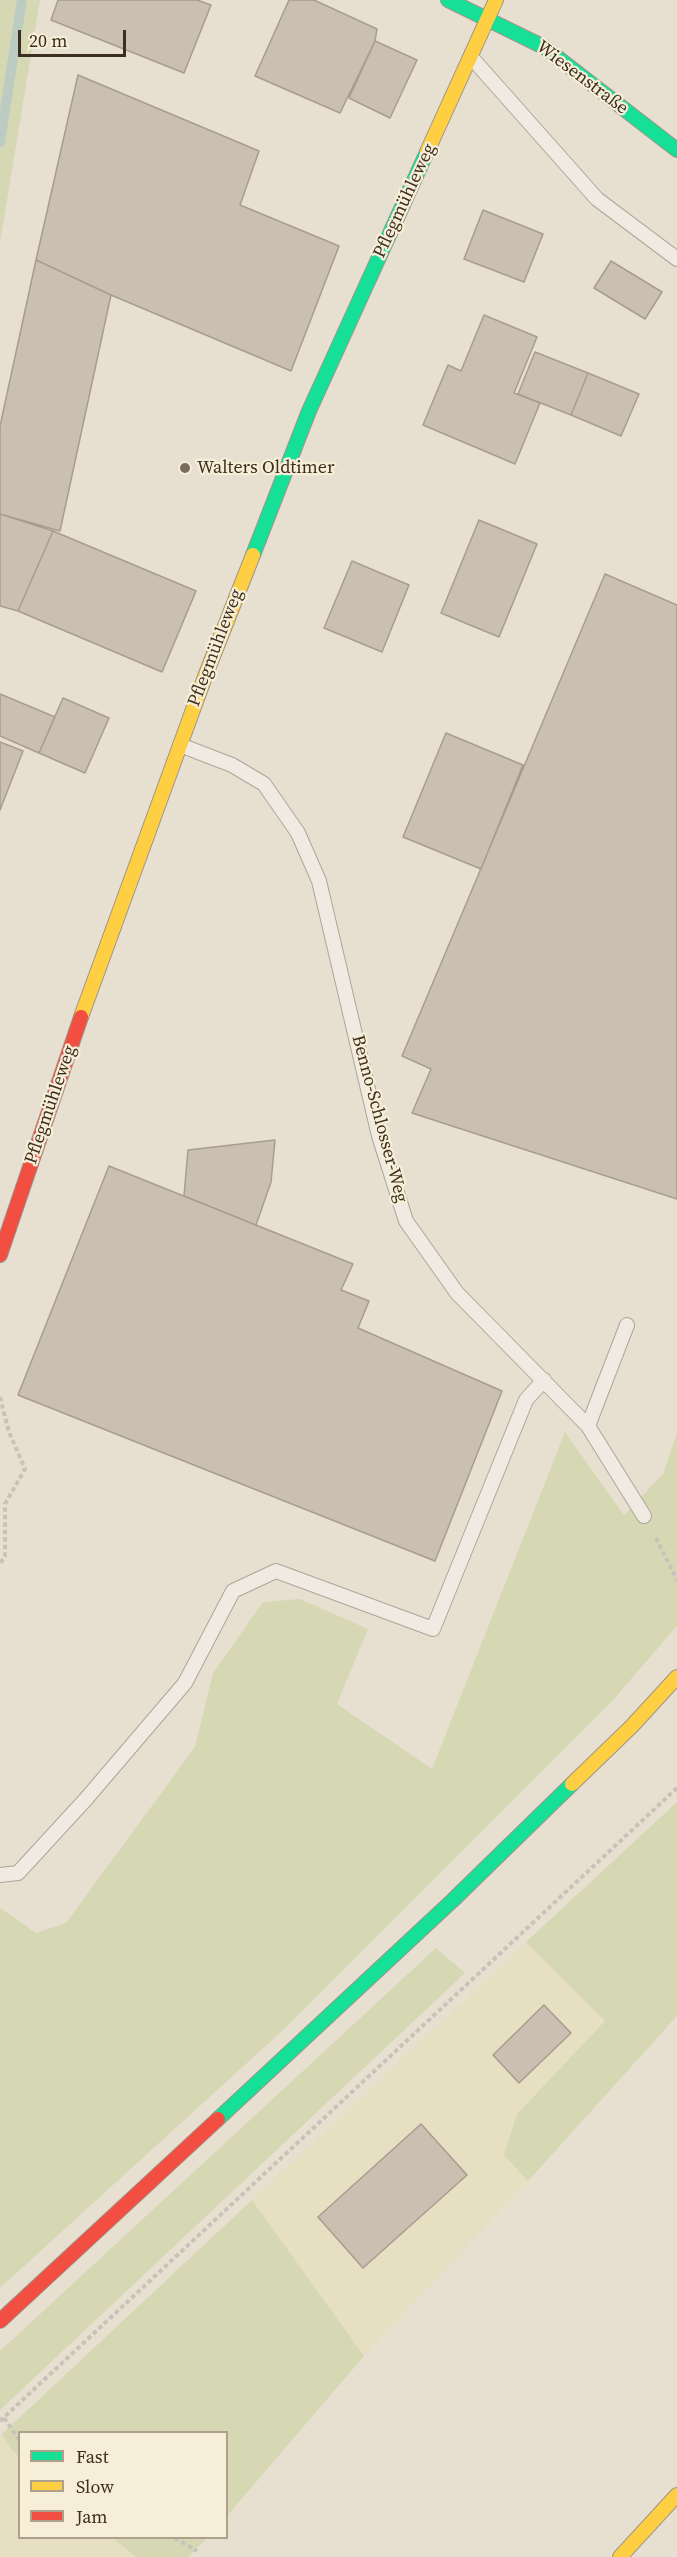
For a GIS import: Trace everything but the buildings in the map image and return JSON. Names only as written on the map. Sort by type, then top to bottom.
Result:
[{"type":"street","name":"Wiesenstraße","points":[[448,0],[544,48],[677,150]]},
{"type":"street","name":"Pflegmühleweg","points":[[0,1255],[68,1054],[180,745],[309,411],[496,0]]},
{"type":"street","points":[[0,2321],[452,1901],[632,1726],[677,1677]]},
{"type":"street","points":[[620,2557],[677,2494]]},
{"type":"lane","points":[[471,57],[597,199],[677,259]]},
{"type":"lane","name":"Benno-Schlosser-Weg","points":[[180,745],[232,765],[264,784],[298,833],[319,881],[379,1136],[406,1221],[457,1293],[588,1426],[644,1516]]},
{"type":"lane","points":[[588,1426],[627,1325]]},
{"type":"lane","points":[[0,1875],[18,1873],[86,1799],[185,1683],[233,1591],[276,1571],[433,1629],[526,1400],[544,1380]]},
{"type":"path","points":[[0,1397],[9,1432],[25,1469],[5,1504],[5,1556],[0,1564]]},
{"type":"path","points":[[644,1516],[677,1580]]},
{"type":"path","points":[[18,2439],[2,2420],[677,1788]]},
{"type":"path","points":[[177,2539],[197,2551]]},
{"type":"shaded area","points":[[526,1942],[605,2021],[517,2114],[504,2155],[528,2181],[364,2356],[252,2200]]},
{"type":"shaded area","points":[[2,2434],[18,2456],[18,2539],[114,2539],[136,2557],[0,2557],[0,2437]]},
{"type":"green space","points":[[0,0],[40,0],[0,243]]},
{"type":"green space","points":[[565,1432],[624,1515],[663,1474],[677,1433],[677,1626],[613,1700],[282,2031],[0,2288],[0,1908],[36,1933],[66,1923],[195,1747],[213,1673],[263,1602],[300,1599],[368,1629],[337,1704],[432,1769]]},
{"type":"green space","points":[[677,1802],[677,2016],[528,2181],[504,2155],[517,2114],[605,2021],[526,1942]]},
{"type":"green space","points":[[436,1948],[465,1973],[0,2410],[0,2351]]},
{"type":"green space","points":[[252,2200],[364,2356],[228,2515],[228,2431],[18,2431],[18,2456],[2,2434]]},
{"type":"green space","points":[[114,2539],[206,2539],[188,2557],[136,2557]]},
{"type":"waterway","points":[[0,142],[22,0]]},
{"type":"traffic: fast","points":[[448,0],[544,47],[677,150]]},
{"type":"traffic: fast","points":[[253,555],[309,411],[427,152]]},
{"type":"traffic: fast","points":[[218,2119],[452,1901],[572,1784]]},
{"type":"traffic: slow","points":[[427,152],[496,0]]},
{"type":"traffic: slow","points":[[81,1017],[206,674],[253,555]]},
{"type":"traffic: slow","points":[[572,1784],[632,1726],[677,1677]]},
{"type":"traffic: slow","points":[[620,2557],[677,2495]]},
{"type":"traffic: jam","points":[[0,1255],[81,1017]]},
{"type":"traffic: jam","points":[[0,2321],[218,2119]]},
{"type":"place","name":"Walters Oldtimer","points":[[185,468]]}]
